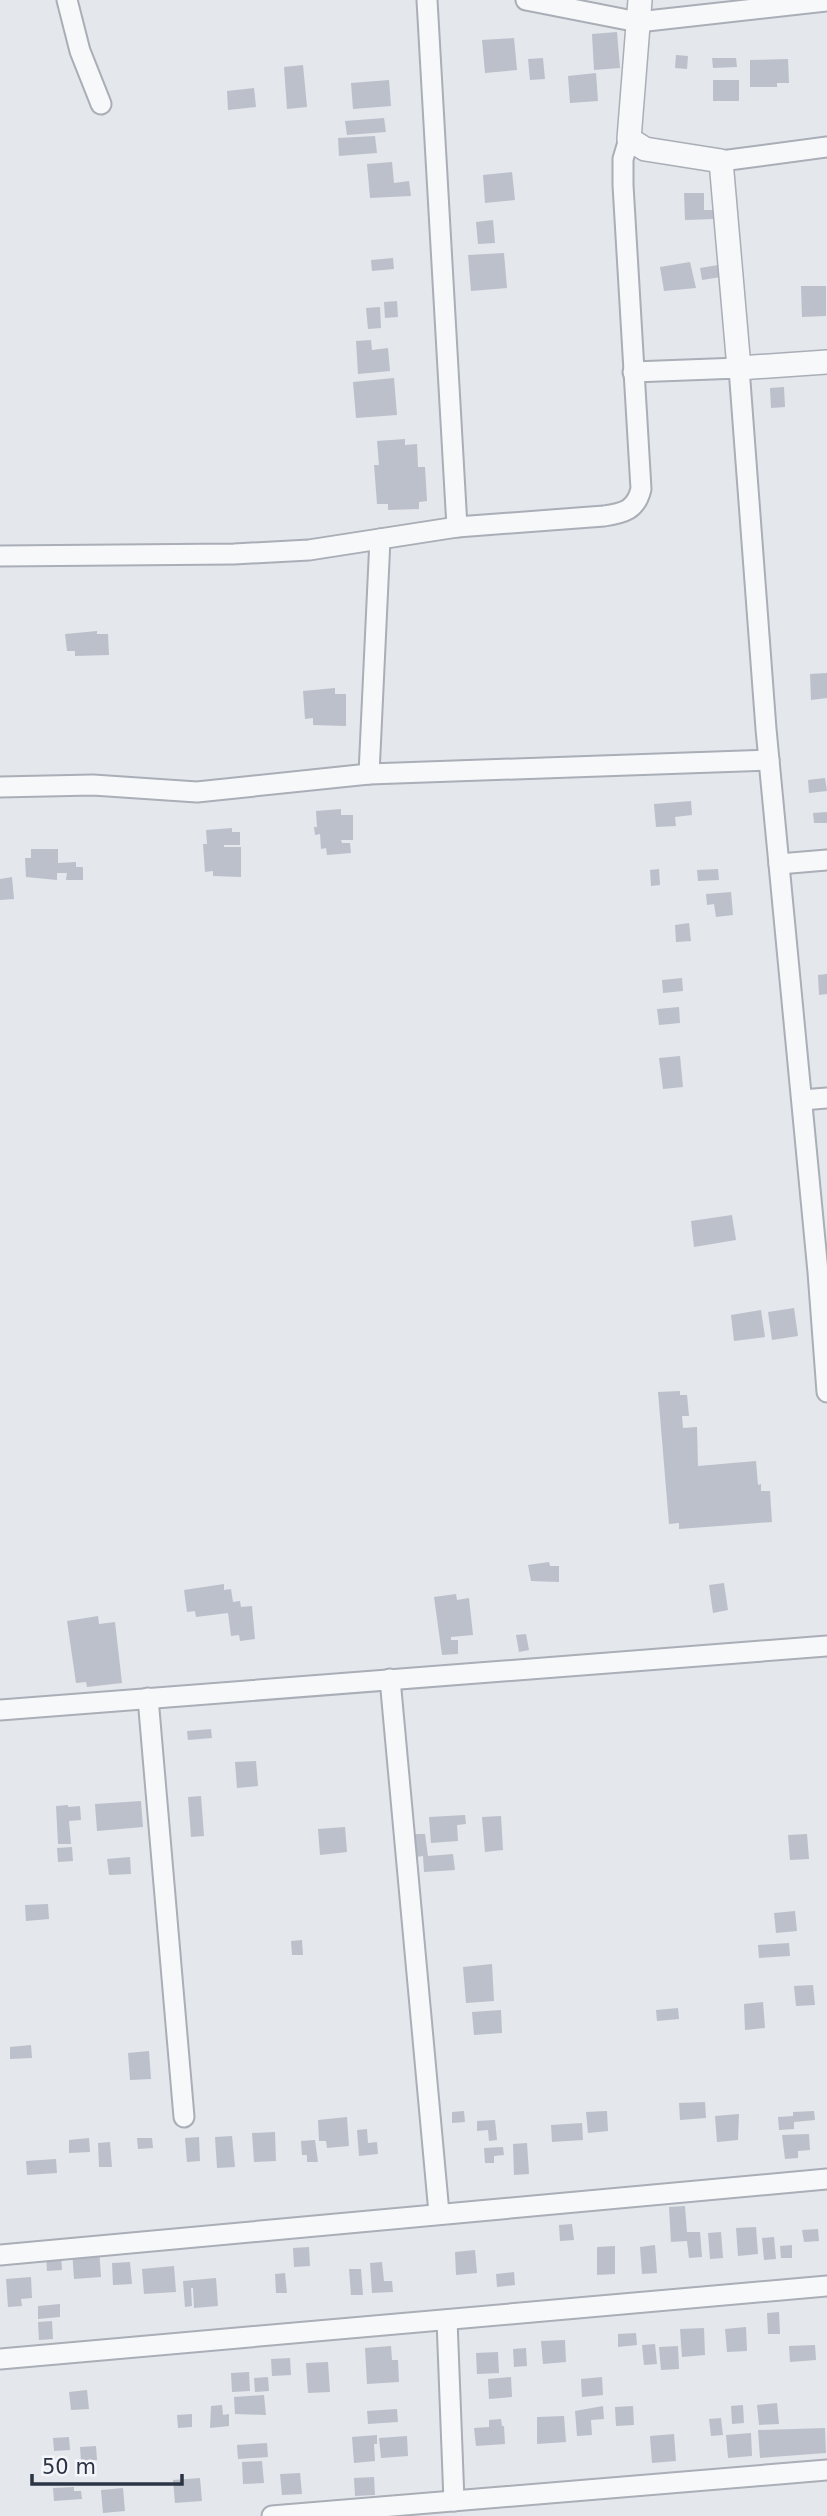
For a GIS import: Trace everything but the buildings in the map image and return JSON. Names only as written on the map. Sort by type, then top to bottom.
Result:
[{"type":"street","points":[[67,0],[80,51],[101,104]]},
{"type":"street","points":[[427,0],[457,527]]},
{"type":"street","points":[[526,0],[639,11],[827,1]]},
{"type":"street","points":[[0,556],[234,554],[309,550],[457,527],[604,516],[619,514],[632,508],[641,489],[623,159],[629,139],[639,11]]},
{"type":"street","points":[[629,139],[645,149],[721,161],[827,147]]},
{"type":"street","points":[[721,161],[769,760],[802,1100],[823,1272],[827,1392]]},
{"type":"street","points":[[633,372],[827,362]]},
{"type":"street","points":[[369,774],[380,539]]},
{"type":"street","points":[[0,787],[93,785],[197,792],[369,774],[769,760]]},
{"type":"street","points":[[779,864],[827,860]]},
{"type":"street","points":[[802,1100],[827,1098]]},
{"type":"street","points":[[0,1710],[827,1646]]},
{"type":"street","points":[[390,1679],[439,2213]]},
{"type":"street","points":[[148,1698],[184,2118]]},
{"type":"street","points":[[0,2255],[827,2179]]},
{"type":"street","points":[[0,2360],[827,2286]]},
{"type":"street","points":[[447,2320],[454,2501]]},
{"type":"street","points":[[272,2516],[827,2469]]}]
